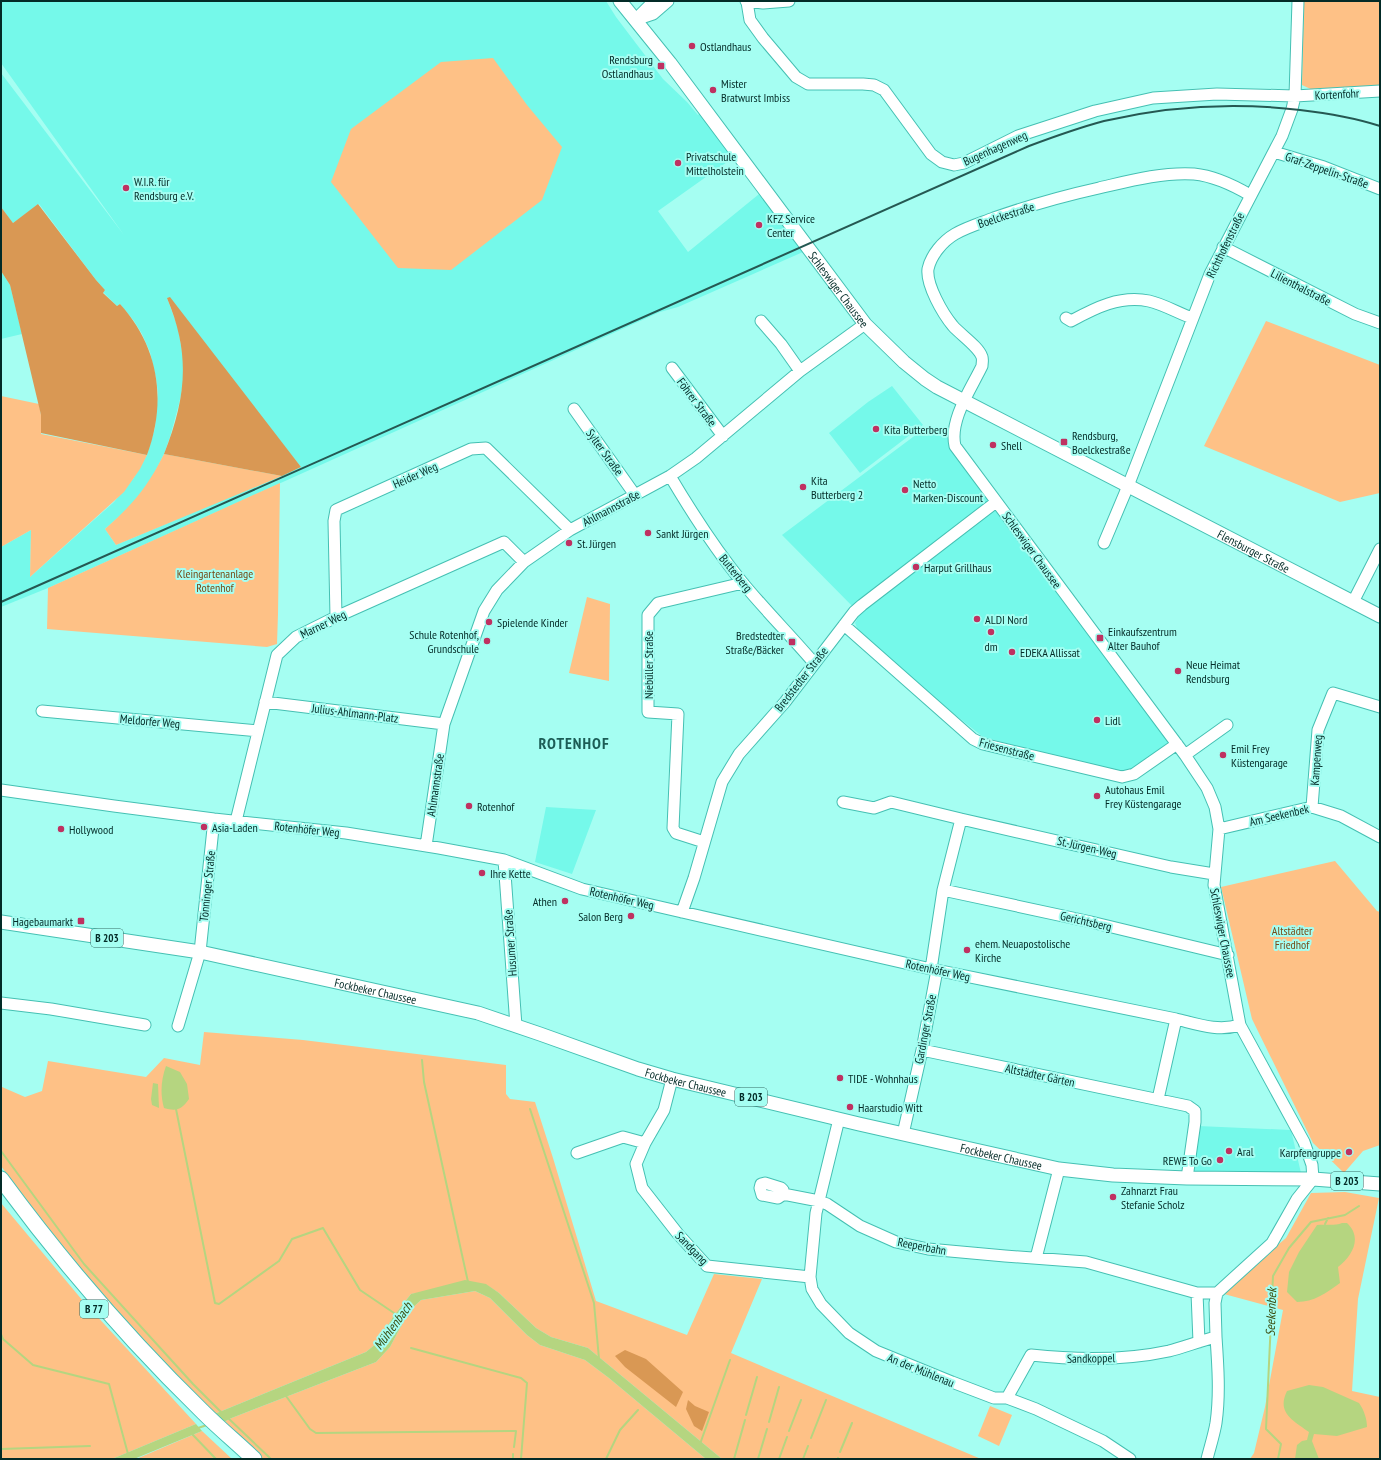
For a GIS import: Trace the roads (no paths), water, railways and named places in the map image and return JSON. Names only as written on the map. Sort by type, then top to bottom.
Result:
[{"type":"highway","name":"B 77","points":[[1,1179],[35,1226],[82,1282],[200,1415]]},
{"type":"highway","name":"B 77","points":[[1,1194],[79,1293],[126,1345],[200,1415],[254,1459]]},
{"type":"highway","name":"B 77","points":[[216,1429],[241,1459]]},
{"type":"main road","name":"Schleswiger Chaussee","points":[[620,1],[670,63],[864,324],[904,362],[925,379],[965,401]]},
{"type":"main road","name":"Flensburger Straße","points":[[965,401],[1380,616]]},
{"type":"main road","name":"Fockbeker Chaussee","points":[[1,922],[200,952],[478,1013],[638,1069],[672,1079],[903,1134],[1059,1169],[1113,1175],[1187,1178],[1313,1179],[1380,1184]]},
{"type":"street","points":[[635,20],[647,6],[654,1]]},
{"type":"street","points":[[635,20],[653,14],[668,1]]},
{"type":"street","points":[[746,1],[763,3],[790,1]]},
{"type":"street","name":"Bugenhagenweg","points":[[746,1],[750,20],[762,38],[796,77],[808,84],[863,84],[874,85],[884,90],[931,154],[942,162],[954,165],[964,163],[1018,136],[1095,111],[1153,98],[1217,94],[1295,96]]},
{"type":"street","name":"Richthofenstraße","points":[[1128,486],[1210,274],[1250,195],[1274,152],[1289,120],[1295,96],[1298,1]]},
{"type":"street","name":"Kortenfohr","points":[[1295,96],[1380,91]]},
{"type":"street","name":"Graf-Zeppelin-Straße","points":[[1274,152],[1324,167],[1380,189]]},
{"type":"street","name":"Boelckestraße","points":[[965,401],[982,366],[982,358],[975,347],[952,324],[942,310],[930,284],[928,270],[936,251],[943,243],[954,235],[972,226],[1015,210],[1070,195],[1147,177],[1194,174],[1216,179],[1236,187],[1250,195]]},
{"type":"street","name":"Lilienthalstraße","points":[[1223,248],[1355,314],[1380,323]]},
{"type":"street","points":[[1066,318],[1071,321],[1106,304],[1132,299],[1150,301],[1192,318]]},
{"type":"street","points":[[761,321],[781,344],[800,371]]},
{"type":"street","name":"Ahlmannstraße","points":[[426,846],[444,724],[484,612],[497,590],[524,562],[570,530],[670,476],[696,458],[800,371],[864,324]]},
{"type":"street","name":"Föhrer Straße","points":[[672,368],[723,436]]},
{"type":"street","name":"Schleswiger Chaussee","points":[[965,401],[955,425],[953,439],[955,446],[1177,744],[1207,788],[1215,807],[1219,829],[1219,841],[1214,874],[1217,906],[1228,955],[1240,1025],[1304,1142],[1312,1165],[1313,1179]]},
{"type":"street","name":"Sylter Straße","points":[[574,409],[635,495]]},
{"type":"street","name":"Heider Weg","points":[[336,617],[334,521],[336,510],[470,449],[486,448],[570,530]]},
{"type":"street","name":"Butterberg","points":[[670,476],[698,522],[743,583],[814,663]]},
{"type":"street","points":[[1104,543],[1128,486]]},
{"type":"street","name":"Bredstedter Straße","points":[[682,912],[722,782],[739,754],[784,702],[844,625],[862,605],[940,543],[996,502]]},
{"type":"street","name":"Marner Weg","points":[[236,821],[277,655],[296,637],[336,617],[504,542],[524,562]]},
{"type":"street","points":[[1353,602],[1380,549]]},
{"type":"street","name":"Niebüller Straße","points":[[704,842],[676,833],[673,828],[678,714],[648,712],[648,615],[658,603],[743,583]]},
{"type":"street","name":"Friesenstraße","points":[[844,625],[973,739],[983,744],[1122,777],[1134,774],[1177,744]]},
{"type":"street","name":"Kampenweg","points":[[1312,807],[1318,730],[1333,693],[1380,707]]},
{"type":"street","name":"Julius-Ahlmann-Platz","points":[[265,702],[444,724]]},
{"type":"street","name":"Meldorfer Weg","points":[[42,711],[258,731]]},
{"type":"street","points":[[1185,755],[1227,725]]},
{"type":"street","name":"Rotenhöfer Weg","points":[[1,790],[107,806],[346,833],[504,860],[582,889],[934,970],[1176,1019],[1212,1028],[1230,1029],[1240,1025]]},
{"type":"street","name":"St.-Jürgen-Weg","points":[[844,802],[874,808],[891,802],[1171,867],[1214,874]]},
{"type":"street","name":"Am Seekenbek","points":[[1219,829],[1312,807],[1341,816],[1380,837]]},
{"type":"street","name":"Tönninger Straße","points":[[178,1026],[200,952],[214,819]]},
{"type":"street","points":[[934,970],[943,890],[961,819]]},
{"type":"street","name":"Husumer Straße","points":[[504,860],[516,1026]]},
{"type":"street","name":"Gerichtsberg","points":[[943,890],[1091,922],[1228,955]]},
{"type":"street","name":"Gardinger Straße","points":[[903,1134],[922,1050],[934,970]]},
{"type":"street","points":[[1,1003],[51,1009],[145,1025]]},
{"type":"street","points":[[1158,1099],[1176,1019]]},
{"type":"street","name":"Altstädter Gärten","points":[[922,1050],[1188,1106],[1195,1111],[1195,1122],[1187,1178]]},
{"type":"street","name":"Sandgang","points":[[672,1079],[664,1110],[644,1143],[636,1164],[642,1188],[678,1234],[707,1266],[810,1277]]},
{"type":"street","name":"An der Mühlenau","points":[[839,1119],[816,1213],[810,1277],[812,1289],[821,1304],[849,1333],[876,1351],[994,1398],[1007,1398],[1062,1421],[1103,1441],[1130,1459]]},
{"type":"street","points":[[577,1153],[623,1137],[644,1143]]},
{"type":"street","points":[[1036,1258],[1059,1169]]},
{"type":"street","points":[[1207,1459],[1216,1423],[1218,1395],[1219,1368],[1215,1303],[1218,1293],[1272,1243],[1297,1199],[1313,1179]]},
{"type":"street","points":[[783,1194],[819,1201]]},
{"type":"street","name":"Reeperbahn","points":[[819,1201],[828,1204],[860,1226],[896,1242],[928,1249],[1086,1262],[1197,1293],[1218,1293]]},
{"type":"street","points":[[1197,1293],[1199,1342]]},
{"type":"street","name":"Sandkoppel","points":[[1007,1398],[1031,1355],[1072,1359],[1113,1359],[1168,1351],[1216,1337]]},
{"type":"water","points":[[166,1066],[180,1072],[187,1084],[189,1099],[184,1105],[176,1110],[164,1108],[162,1087]]},
{"type":"water","points":[[153,1083],[158,1084],[159,1108],[152,1105],[151,1099]]},
{"type":"water","points":[[1347,1223],[1352,1229],[1355,1241],[1348,1258],[1338,1267],[1340,1283],[1314,1299],[1297,1302],[1287,1292],[1289,1272],[1299,1252],[1317,1225]]},
{"type":"water","points":[[465,1280],[486,1284],[499,1293],[536,1328],[551,1337],[588,1348],[722,1459],[706,1459],[609,1378],[585,1360],[540,1345],[527,1335],[490,1298],[475,1291],[421,1300],[409,1311],[390,1347],[376,1362],[229,1419],[223,1423],[212,1415],[366,1352],[378,1342],[393,1317],[411,1294]]},
{"type":"water","points":[[1309,1385],[1323,1387],[1359,1403],[1365,1415],[1367,1427],[1337,1436],[1314,1434],[1312,1441],[1319,1459],[1295,1459],[1297,1445],[1302,1441],[1307,1440],[1309,1432],[1288,1416],[1285,1411],[1284,1399],[1287,1391]]},
{"type":"water","points":[[196,1424],[202,1431],[134,1459],[112,1459]]},
{"type":"waterway","points":[[422,1060],[424,1082],[468,1282]]},
{"type":"waterway","points":[[176,1109],[215,1303],[219,1304],[279,1261],[292,1239],[323,1228],[360,1290],[397,1315]]},
{"type":"waterway","points":[[530,1109],[594,1303],[599,1359]]},
{"type":"waterway","points":[[1,1151],[84,1264],[193,1384],[222,1413]]},
{"type":"waterway","name":"Seekenbek","points":[[1278,1459],[1281,1444],[1266,1429],[1273,1276],[1289,1248],[1311,1222],[1345,1215],[1359,1206]]},
{"type":"waterway","name":"Seekenbek","points":[[1325,1224],[1328,1218]]},
{"type":"waterway","points":[[1,1334],[3,1339],[33,1365],[109,1384],[128,1454]]},
{"type":"waterway","points":[[411,1348],[521,1378],[527,1383],[521,1459]]},
{"type":"waterway","points":[[700,1444],[730,1360]]},
{"type":"waterway","points":[[746,1415],[757,1377]]},
{"type":"waterway","points":[[769,1422],[779,1387]]},
{"type":"waterway","points":[[286,1396],[310,1429],[316,1433],[516,1431],[514,1447]]},
{"type":"waterway","points":[[789,1431],[801,1400]]},
{"type":"waterway","points":[[811,1438],[826,1400]]},
{"type":"waterway","points":[[606,1459],[620,1430],[638,1410]]},
{"type":"waterway","points":[[228,1418],[271,1459]]},
{"type":"waterway","points":[[734,1459],[745,1420]]},
{"type":"waterway","points":[[840,1452],[852,1423]]},
{"type":"waterway","name":"Mühlenbach","points":[[198,1428],[207,1425]]},
{"type":"waterway","points":[[758,1459],[767,1429]]},
{"type":"waterway","points":[[192,1434],[216,1459]]},
{"type":"waterway","points":[[779,1459],[787,1437]]},
{"type":"waterway","points":[[1,1449],[90,1446]]},
{"type":"waterway","points":[[803,1459],[808,1446]]},
{"type":"waterway","points":[[513,1454],[513,1459]]},
{"type":"railway","points":[[1,602],[1029,146],[1066,133],[1104,121],[1128,116],[1177,109],[1226,106],[1251,106],[1310,111],[1351,118],[1380,126]]},
{"type":"place","name":"Ostlandhaus","points":[[692,46]]},
{"type":"place","name":"Rendsburg Ostlandhaus","points":[[661,66]]},
{"type":"place","name":"Mister Bratwurst Imbiss","points":[[713,90]]},
{"type":"place","name":"Privatschule Mittelholstein","points":[[678,163]]},
{"type":"place","name":"W.I.R. für Rendsburg e.V.","points":[[126,188]]},
{"type":"place","name":"KFZ Service Center","points":[[759,225]]},
{"type":"place","name":"Kita Butterberg","points":[[876,429]]},
{"type":"place","name":"Rendsburg, Boelckestraße","points":[[1064,442]]},
{"type":"place","name":"Shell","points":[[993,445]]},
{"type":"place","name":"Kita Butterberg 2","points":[[803,487]]},
{"type":"place","name":"Netto Marken-Discount","points":[[905,490]]},
{"type":"place","name":"Sankt Jürgen","points":[[648,533]]},
{"type":"place","name":"St. Jürgen","points":[[569,543]]},
{"type":"place","name":"Harput Grillhaus","points":[[916,567]]},
{"type":"place","name":"ALDI Nord","points":[[977,619]]},
{"type":"place","name":"Spielende Kinder","points":[[489,622]]},
{"type":"place","name":"dm","points":[[991,632]]},
{"type":"place","name":"Einkaufszentrum Alter Bauhof","points":[[1100,638]]},
{"type":"place","name":"Schule Rotenhof, Grundschule","points":[[487,641]]},
{"type":"place","name":"Bredstedter Straße/Bäcker","points":[[792,642]]},
{"type":"place","name":"EDEKA Allissat","points":[[1012,652]]},
{"type":"place","name":"Neue Heimat Rendsburg","points":[[1178,671]]},
{"type":"place","name":"Lidl","points":[[1097,720]]},
{"type":"place","name":"Emil Frey Küstengarage","points":[[1223,755]]},
{"type":"place","name":"Autohaus Emil Frey Küstengarage","points":[[1097,796]]},
{"type":"place","name":"Rotenhof","points":[[469,806]]},
{"type":"place","name":"Asia-Laden","points":[[204,827]]},
{"type":"place","name":"Hollywood","points":[[61,829]]},
{"type":"place","name":"Ihre Kette","points":[[482,873]]},
{"type":"place","name":"Athen","points":[[565,901]]},
{"type":"place","name":"Salon Berg","points":[[631,916]]},
{"type":"place","name":"Hagebaumarkt","points":[[81,921]]},
{"type":"place","name":"ehem. Neuapostolische Kirche","points":[[967,950]]},
{"type":"place","name":"TIDE - Wohnhaus","points":[[840,1078]]},
{"type":"place","name":"Haarstudio Witt","points":[[850,1107]]},
{"type":"place","name":"Aral","points":[[1229,1151]]},
{"type":"place","name":"Karpfengruppe","points":[[1349,1152]]},
{"type":"place","name":"REWE To Go","points":[[1220,1160]]},
{"type":"place","name":"Zahnarzt Frau Stefanie Scholz","points":[[1113,1197]]},
{"type":"district","name":"ROTENHOF","points":[[574,743]]},
{"type":"park label","name":"Kleingartenanlage Rotenhof","points":[[215,580]]},
{"type":"park label","name":"Altstädter Friedhof","points":[[1292,937]]}]
